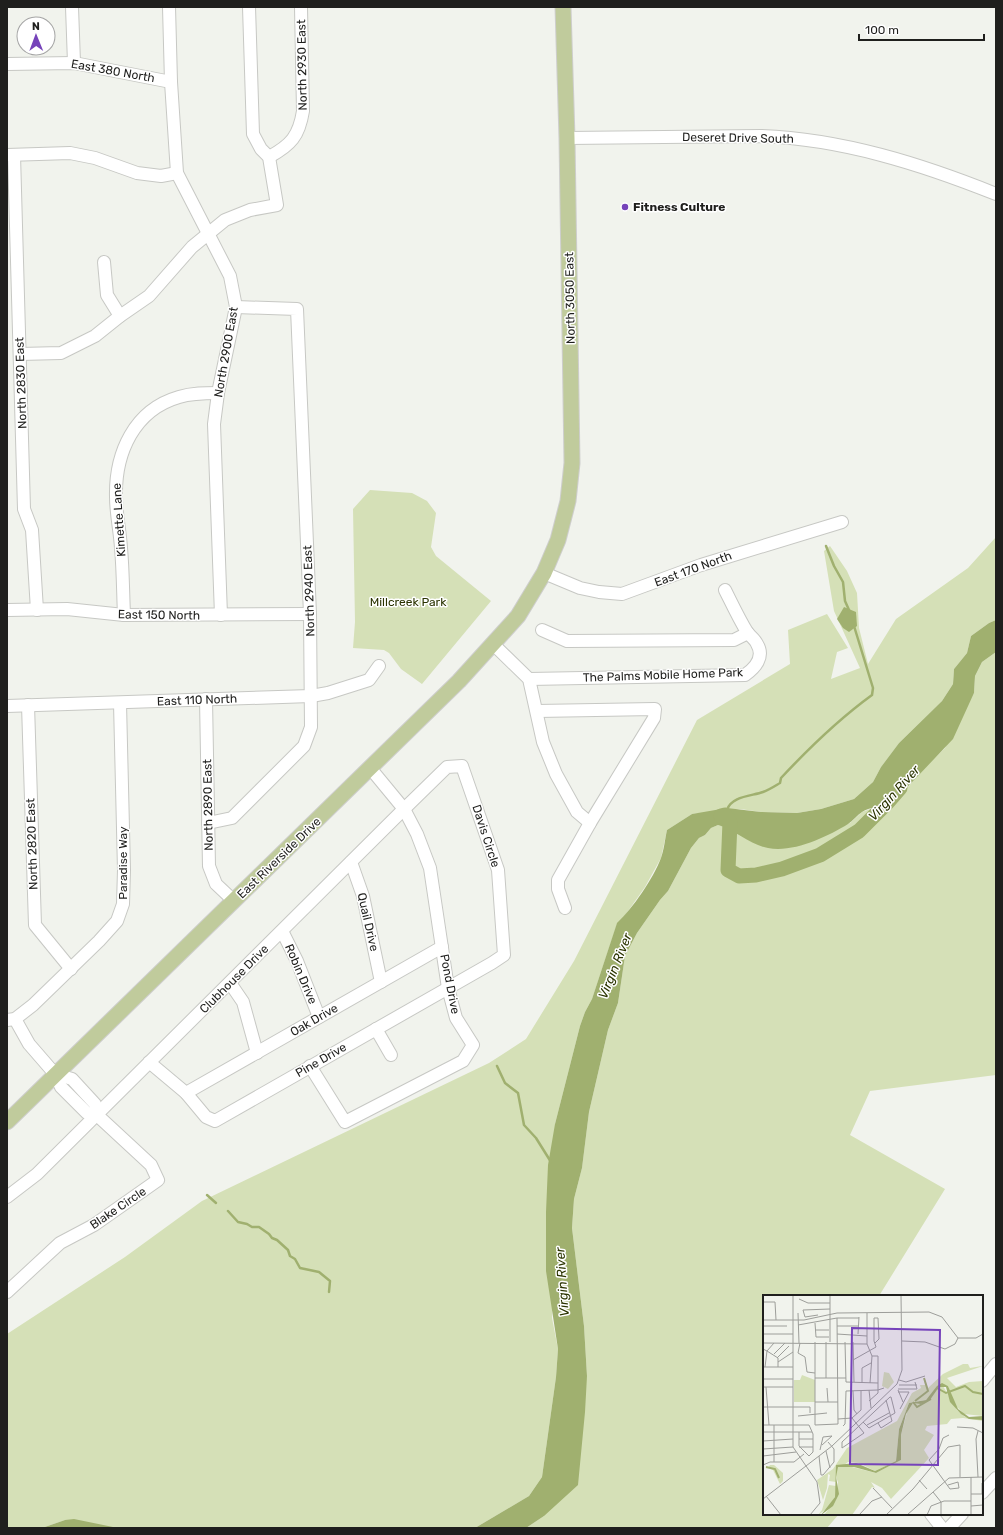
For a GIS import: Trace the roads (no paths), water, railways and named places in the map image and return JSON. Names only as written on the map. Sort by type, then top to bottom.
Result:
[{"type":"main road","name":"North 3050 East","points":[[541,577],[558,540],[568,500],[572,463],[567,138],[563,7]]},
{"type":"main road","name":"East Riverside Drive","points":[[7,1122],[371,769],[459,681],[518,616],[541,577]]},
{"type":"street","points":[[72,7],[74,62]]},
{"type":"street","name":"North 2900 East","points":[[169,7],[171,82],[177,173],[230,276],[236,307],[218,393],[214,424],[221,615]]},
{"type":"street","points":[[20,354],[61,353],[95,336],[149,296],[192,248],[225,220],[250,210],[277,205],[269,157],[261,149],[253,134],[249,7]]},
{"type":"street","name":"North 2930 East","points":[[269,157],[284,149],[294,139],[301,126],[304,111],[301,7]]},
{"type":"street","name":"East 380 North","points":[[7,64],[74,62],[171,82]]},
{"type":"street","name":"Deseret Drive South","points":[[567,138],[761,136],[832,143],[947,175],[996,194]]},
{"type":"street","points":[[11,155],[70,153],[95,158],[138,173],[161,176],[177,173]]},
{"type":"street","name":"North 2830 East","points":[[11,155],[20,354],[24,509],[32,530],[37,610]]},
{"type":"street","points":[[104,262],[107,295],[120,316]]},
{"type":"street","name":"North 2940 East","points":[[208,823],[232,818],[304,746],[311,727],[310,614],[297,309],[236,307]]},
{"type":"street","name":"Kimette Lane","points":[[124,615],[122,550],[116,498],[117,474],[123,450],[134,428],[146,415],[163,404],[178,397],[194,393],[218,393]]},
{"type":"street","name":"East 170 North","points":[[541,577],[599,592],[622,594],[735,554],[842,522]]},
{"type":"street","name":"The Palms Mobile Home Park","points":[[530,679],[745,675],[753,670],[758,664],[760,652],[757,644],[748,633],[724,590]]},
{"type":"street","name":"East 150 North","points":[[7,610],[67,609],[124,615],[310,614]]},
{"type":"street","points":[[542,630],[567,641],[734,640],[748,633]]},
{"type":"street","points":[[493,644],[530,679],[543,742],[556,774],[577,812],[590,823]]},
{"type":"street","name":"East 110 North","points":[[7,706],[311,696],[328,693],[369,680],[379,666]]},
{"type":"street","name":"North 2890 East","points":[[206,699],[209,866],[216,884],[234,901]]},
{"type":"street","name":"Paradise Way","points":[[11,1019],[33,1005],[71,969],[117,921],[123,904],[124,870],[120,703]]},
{"type":"street","name":"North 2820 East","points":[[28,705],[35,925],[71,969]]},
{"type":"street","points":[[537,711],[655,709],[654,718],[590,823],[558,880],[558,889],[565,908]]},
{"type":"street","name":"Clubhouse Drive","points":[[7,1197],[37,1174],[447,768],[462,766]]},
{"type":"street","name":"Davis Circle","points":[[462,766],[498,870],[504,955]]},
{"type":"street","name":"Pond Drive","points":[[310,1066],[346,1122],[463,1061],[473,1045],[456,1018],[448,988],[430,868],[417,834],[404,809],[371,769]]},
{"type":"street","name":"Quail Drive","points":[[351,862],[363,896],[381,982]]},
{"type":"street","name":"Robin Drive","points":[[282,931],[297,961],[319,1017]]},
{"type":"street","name":"Oak Drive","points":[[186,1093],[442,947]]},
{"type":"street","name":"Pine Drive","points":[[150,1062],[186,1093],[206,1117],[215,1121],[504,955]]},
{"type":"street","points":[[230,983],[243,1002],[257,1052]]},
{"type":"street","points":[[11,1019],[29,1044],[55,1074],[61,1087],[87,1113],[97,1115]]},
{"type":"street","points":[[376,1029],[391,1055]]},
{"type":"street","name":"Blake Circle","points":[[7,1292],[60,1243],[94,1225],[158,1180],[151,1165],[97,1115]]},
{"type":"street","points":[[983,1380],[996,1364]]},
{"type":"street","points":[[983,1491],[996,1478]]},
{"type":"street","points":[[932,1515],[942,1528]]},
{"type":"street","points":[[949,1528],[961,1515]]},
{"type":"water","points":[[844,607],[856,612],[857,626],[849,632],[843,628],[837,619]]},
{"type":"water","points":[[996,620],[996,652],[982,662],[975,676],[974,693],[953,739],[899,796],[888,803],[862,812],[850,823],[820,839],[788,848],[768,848],[755,844],[725,827],[718,825],[711,828],[705,835],[699,838],[691,848],[668,891],[637,933],[625,956],[618,1003],[608,1030],[589,1112],[582,1168],[574,1199],[572,1228],[584,1326],[587,1376],[578,1485],[544,1516],[526,1528],[475,1528],[529,1496],[542,1477],[556,1377],[558,1349],[546,1271],[548,1165],[555,1124],[580,1026],[592,999],[617,923],[636,901],[653,875],[662,855],[667,830],[692,814],[727,808],[761,812],[797,813],[821,809],[854,799],[873,782],[881,767],[899,743],[942,701],[953,684],[954,669],[967,653],[971,636],[989,623]]},
{"type":"water","points":[[74,1519],[115,1528],[42,1528],[65,1520]]},
{"type":"waterway","points":[[826,546],[834,566],[843,582],[845,601],[849,610]]},
{"type":"waterway","points":[[727,810],[729,805],[737,799],[765,791],[780,783],[781,778],[813,745],[872,695],[873,688],[854,626]]},
{"type":"waterway","name":"Virgin River","points":[[721,816],[725,815],[730,822],[728,870],[739,876],[756,875],[782,869],[820,855],[859,831],[900,788]]},
{"type":"waterway","points":[[497,1066],[505,1083],[518,1093],[524,1125],[536,1138],[551,1162]]},
{"type":"waterway","points":[[207,1195],[216,1203]]},
{"type":"waterway","points":[[228,1211],[238,1222],[252,1227],[259,1227],[272,1238],[277,1240],[288,1250],[290,1256],[295,1259],[300,1268],[319,1272],[330,1281],[329,1292]]},
{"type":"place","name":"Fitness Culture","points":[[625,207]]},
{"type":"park label","name":"Millcreek Park","points":[[408,602]]}]
